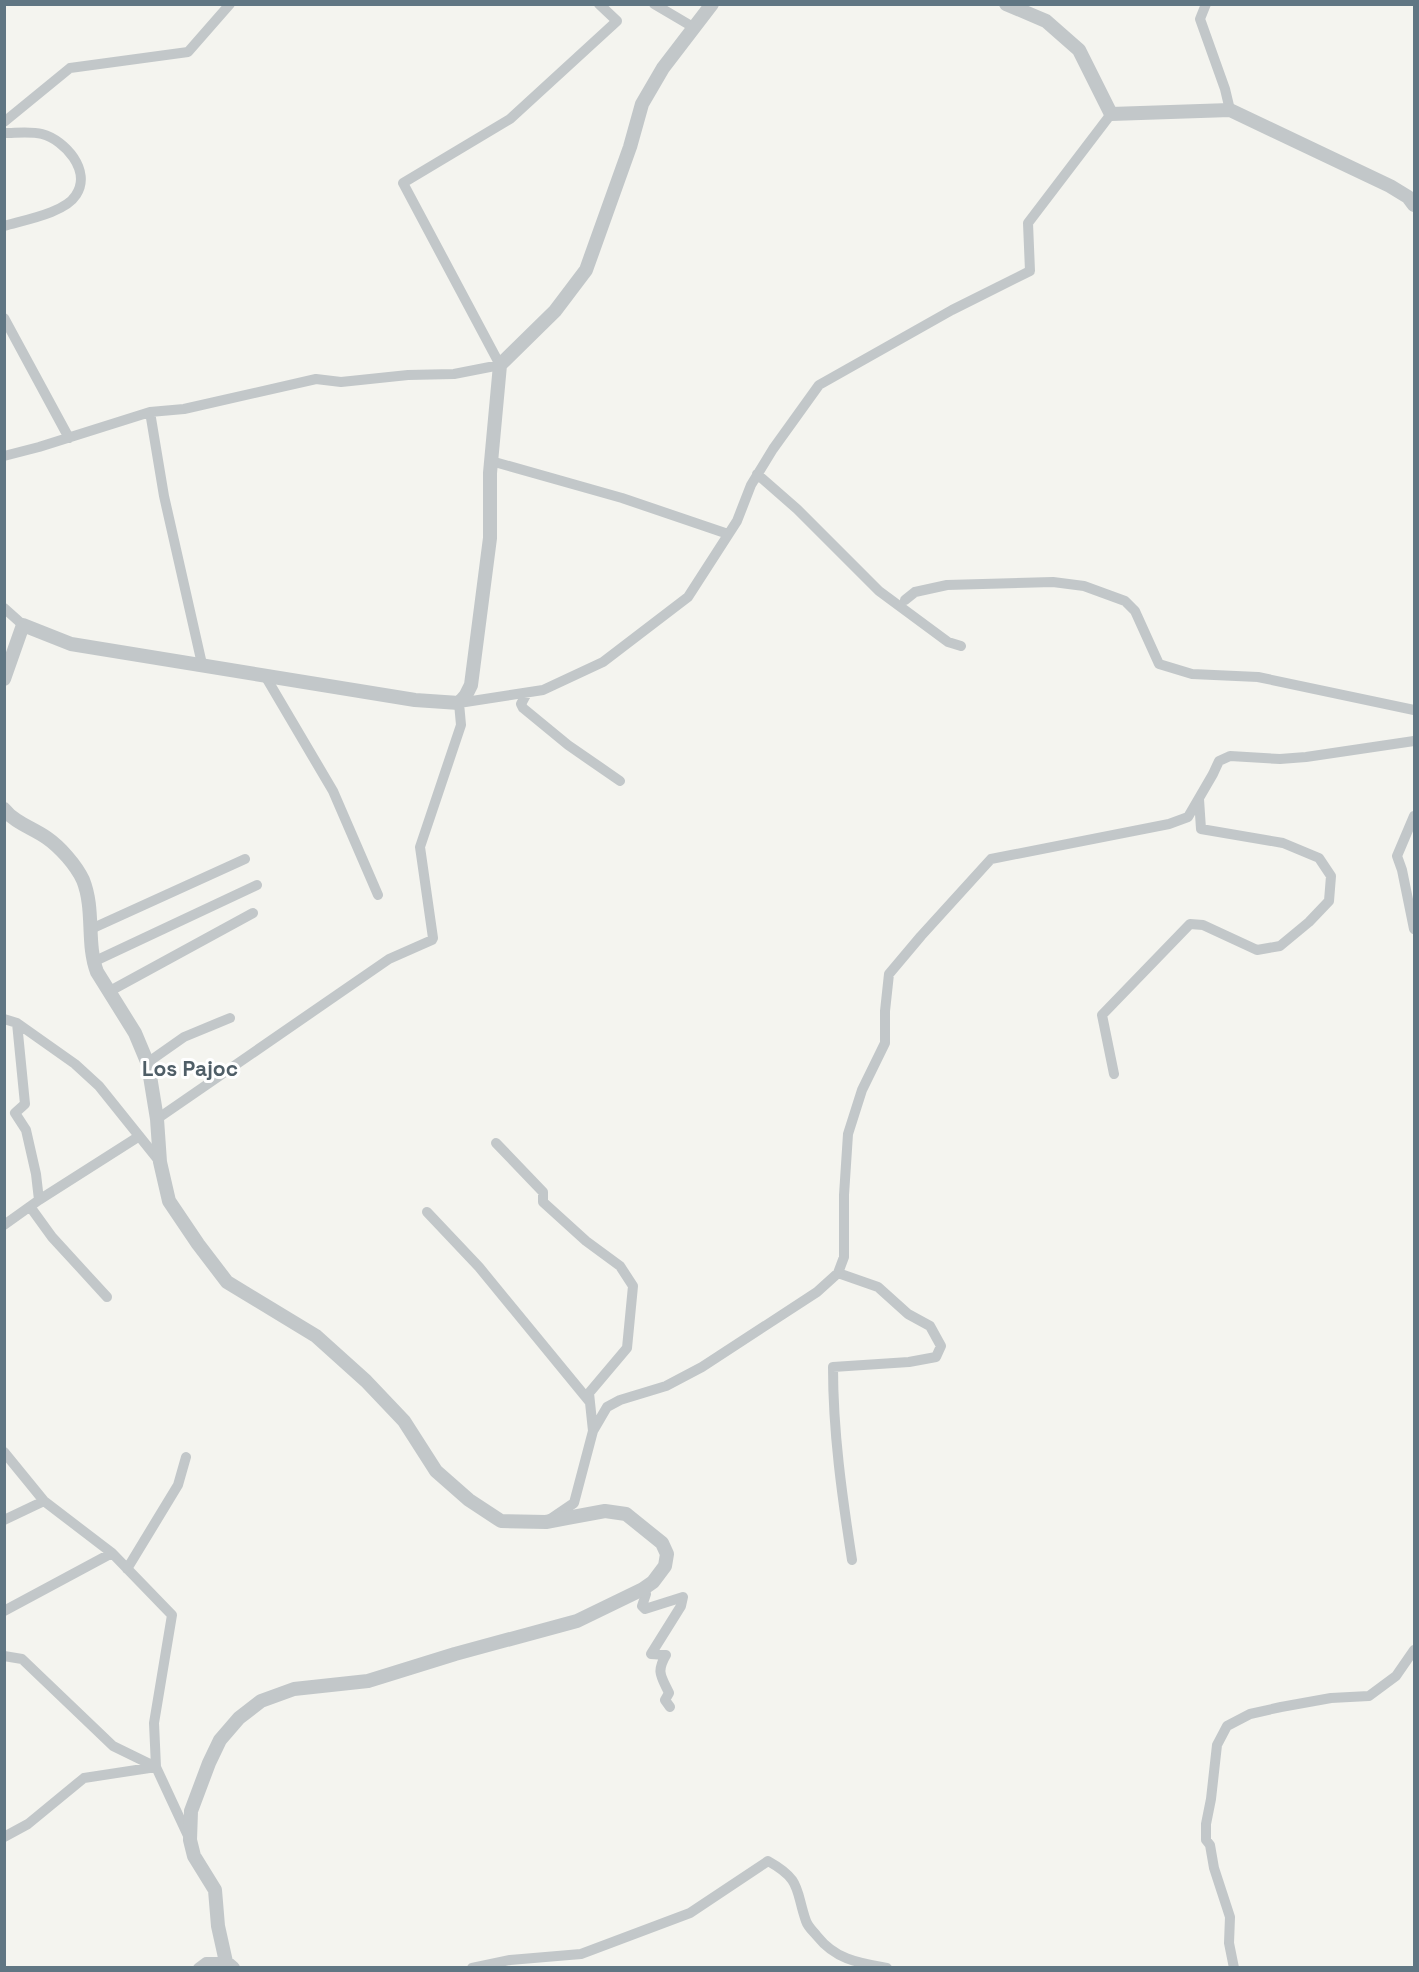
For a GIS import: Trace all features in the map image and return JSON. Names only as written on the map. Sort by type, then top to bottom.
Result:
[{"type":"street","points":[[4,122],[70,68],[188,52],[230,4]]},
{"type":"street","points":[[157,1119],[389,959],[434,938],[420,847],[461,725],[459,704],[471,685],[490,538],[490,461],[500,365],[403,183],[518,112],[616,21],[599,4]]},
{"type":"street","points":[[654,4],[693,27]]},
{"type":"street","points":[[4,456],[69,438],[150,411],[184,409],[316,379],[341,382],[408,375],[454,374],[500,365],[555,311],[586,270],[630,147],[642,104],[663,68],[712,4]]},
{"type":"street","points":[[1006,4],[1046,21],[1079,50],[1111,114]]},
{"type":"street","points":[[1206,4],[1200,19],[1225,89],[1230,110]]},
{"type":"street","points":[[1111,114],[1230,110],[1390,186],[1412,199]]},
{"type":"street","points":[[6,611],[23,625],[71,644],[415,700],[459,704],[543,690],[603,662],[688,597],[737,521],[757,474],[819,385],[952,310],[1030,271],[1028,223],[1111,114]]},
{"type":"street","points":[[4,133],[42,134],[62,144],[76,160],[81,181],[76,196],[59,210],[4,226]]},
{"type":"street","points":[[4,318],[69,438]]},
{"type":"street","points":[[150,411],[164,496],[202,664]]},
{"type":"street","points":[[490,461],[622,498],[728,534]]},
{"type":"street","points":[[757,474],[797,509],[879,591],[948,642],[961,646]]},
{"type":"street","points":[[904,600],[915,592],[947,585],[1053,582],[1084,586],[1125,601],[1135,611],[1160,664],[1192,674],[1258,677],[1414,710]]},
{"type":"street","points":[[4,679],[23,625]]},
{"type":"street","points":[[264,674],[333,791],[378,895]]},
{"type":"street","points":[[526,693],[521,704],[523,708],[568,745],[620,781]]},
{"type":"street","points":[[546,1522],[574,1503],[593,1431],[607,1407],[620,1400],[666,1386],[702,1367],[817,1292],[838,1273],[844,1257],[844,1195],[848,1134],[862,1090],[885,1043],[885,1011],[889,974],[991,858],[1169,824],[1188,817],[1219,761],[1230,756],[1280,759],[1414,741]]},
{"type":"street","points":[[1114,1074],[1102,1015],[1190,924],[1203,925],[1257,950],[1280,946],[1309,922],[1329,901],[1331,876],[1319,858],[1283,843],[1201,829],[1199,797]]},
{"type":"street","points":[[4,809],[10,816],[47,838],[82,879],[89,906],[93,962],[135,1033],[147,1063],[157,1119],[160,1162],[169,1201],[227,1282],[316,1336],[366,1381],[404,1421],[436,1470],[469,1500],[501,1521],[546,1522],[605,1511],[626,1514],[662,1543],[667,1554],[665,1566],[653,1582],[644,1589],[577,1621],[455,1654],[368,1681],[294,1689],[261,1701],[239,1718],[220,1740],[191,1811],[190,1840]]},
{"type":"street","points":[[1414,816],[1397,856],[1414,929]]},
{"type":"street","points":[[91,929],[245,859]]},
{"type":"street","points":[[93,962],[256,885]]},
{"type":"street","points":[[110,991],[253,914]]},
{"type":"street","points":[[147,1063],[184,1037],[230,1018]]},
{"type":"street","points":[[4,1019],[17,1023],[75,1064],[99,1086],[160,1162]]},
{"type":"street","points":[[17,1023],[25,1104],[15,1113],[26,1130],[36,1174],[35,1204],[52,1237],[107,1298]]},
{"type":"street","points":[[4,1225],[138,1137]]},
{"type":"street","points":[[496,1143],[543,1192],[543,1202],[586,1241],[620,1266],[633,1286],[627,1348],[589,1393],[593,1431]]},
{"type":"street","points":[[427,1212],[492,1283],[589,1401]]},
{"type":"street","points":[[838,1273],[878,1287],[908,1314],[930,1326],[941,1346],[936,1357],[909,1362],[833,1367],[833,1413],[841,1491],[852,1560]]},
{"type":"street","points":[[4,1452],[44,1501],[112,1553],[172,1615],[154,1723],[156,1767],[190,1840],[194,1856],[215,1890],[218,1926],[230,1965],[206,1962],[198,1968]]},
{"type":"street","points":[[128,1569],[178,1485],[186,1457]]},
{"type":"street","points":[[4,1521],[44,1501]]},
{"type":"street","points":[[4,1611],[112,1553]]},
{"type":"street","points":[[644,1589],[646,1594],[642,1606],[645,1608],[683,1597],[681,1606],[651,1654],[666,1655],[659,1673],[669,1693],[665,1700],[670,1707]]},
{"type":"street","points":[[1234,1968],[1229,1943],[1230,1917],[1214,1868],[1210,1845],[1206,1840],[1217,1744],[1227,1726],[1250,1714],[1281,1707],[1331,1698],[1369,1696],[1396,1676],[1414,1650]]},
{"type":"street","points":[[4,1656],[22,1659],[113,1746],[156,1767]]},
{"type":"street","points":[[4,1838],[28,1824],[84,1778],[156,1767]]},
{"type":"street","points":[[472,1968],[510,1960],[581,1954],[690,1913],[768,1861],[785,1870],[799,1891],[807,1923],[827,1948],[854,1962],[887,1968]]},
{"type":"district","name":"Los Pajoc","points":[[190,1068]]}]
